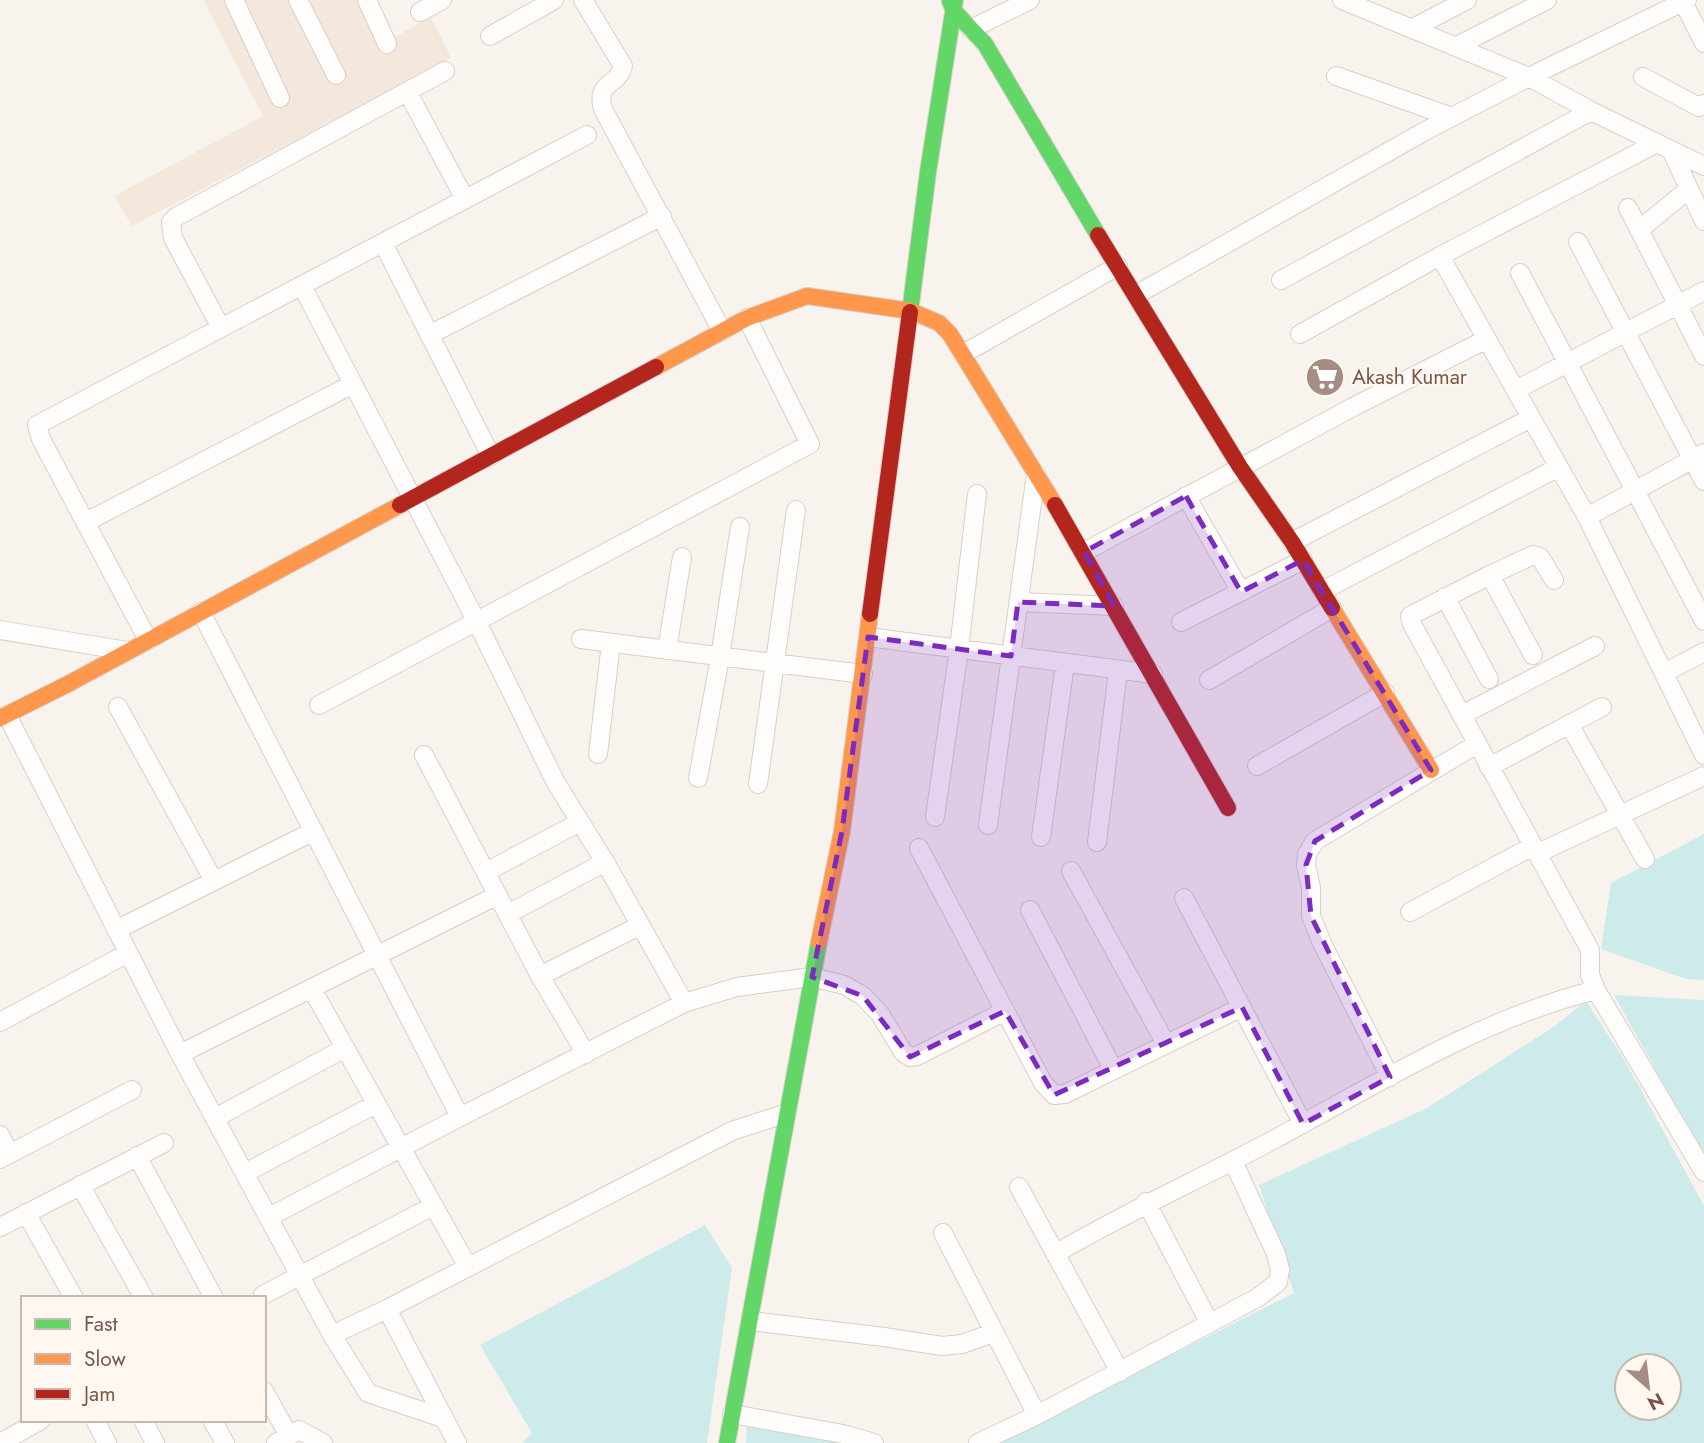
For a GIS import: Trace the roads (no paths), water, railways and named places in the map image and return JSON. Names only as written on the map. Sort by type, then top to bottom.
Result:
[{"type":"street","points":[[234,0],[280,98]]},
{"type":"street","points":[[298,0],[336,75]]},
{"type":"street","points":[[367,0],[387,44]]},
{"type":"street","points":[[420,12],[442,0]]},
{"type":"street","points":[[490,36],[554,0]]},
{"type":"street","points":[[583,0],[623,66],[621,75],[605,86],[600,97],[603,109],[722,331]]},
{"type":"street","points":[[971,29],[1030,0]]},
{"type":"street","points":[[1342,0],[1529,77],[1591,111],[1703,164]]},
{"type":"street","points":[[1413,28],[1467,0]]},
{"type":"street","points":[[1457,46],[1548,0]]},
{"type":"street","points":[[1136,295],[1452,117],[1685,1],[1704,43]]},
{"type":"street","points":[[953,4],[985,44],[1240,467],[1292,542],[1431,770]]},
{"type":"street","points":[[727,1443],[812,977],[842,831],[928,172],[953,4]]},
{"type":"street","points":[[221,328],[173,239],[171,222],[445,71]]},
{"type":"street","points":[[1336,76],[1452,117]]},
{"type":"street","points":[[1643,77],[1699,107],[1704,104]]},
{"type":"street","points":[[408,93],[465,199]]},
{"type":"street","points":[[1281,280],[1591,111]]},
{"type":"street","points":[[148,640],[41,439],[37,425],[587,135]]},
{"type":"street","points":[[1664,146],[1689,188],[1704,221]]},
{"type":"street","points":[[1300,334],[1440,256],[1664,146]]},
{"type":"street","points":[[1639,230],[1689,188]]},
{"type":"street","points":[[1628,208],[1704,356]]},
{"type":"street","points":[[429,335],[662,216]]},
{"type":"street","points":[[1578,242],[1625,332],[1698,456],[1704,481]]},
{"type":"street","points":[[383,243],[491,456]]},
{"type":"street","points":[[1440,256],[1587,517],[1704,755]]},
{"type":"street","points":[[964,354],[1118,266]]},
{"type":"street","points":[[1520,272],[1704,621]]},
{"type":"street","points":[[302,286],[477,622],[555,783],[606,862],[639,926],[684,1003]]},
{"type":"street","points":[[1516,390],[1704,291]]},
{"type":"street","points":[[443,1418],[368,1393],[332,1335],[180,1054],[3,717],[722,331],[747,318],[807,296],[911,311],[939,323],[964,354],[1084,552],[1228,808]]},
{"type":"street","points":[[319,705],[810,444],[747,318]]},
{"type":"street","points":[[1084,552],[1240,467],[1487,339]]},
{"type":"street","points":[[86,522],[353,384]]},
{"type":"street","points":[[1292,542],[1531,418]]},
{"type":"street","points":[[1587,517],[1698,456]]},
{"type":"street","points":[[1322,591],[1559,467]]},
{"type":"street","points":[[988,825],[1036,474]]},
{"type":"street","points":[[935,817],[959,649],[976,494]]},
{"type":"street","points":[[1186,496],[1241,592]]},
{"type":"street","points":[[758,784],[796,510]]},
{"type":"street","points":[[698,778],[740,527]]},
{"type":"street","points":[[1554,580],[1540,557],[1533,555],[1445,597],[1409,618],[1536,850],[1578,933],[1590,950],[1593,983],[1704,1172]]},
{"type":"street","points":[[667,650],[682,557]]},
{"type":"street","points":[[1181,622],[1303,560]]},
{"type":"street","points":[[1488,576],[1493,580],[1533,655]]},
{"type":"street","points":[[1445,597],[1489,679]]},
{"type":"street","points":[[1018,602],[1114,606]]},
{"type":"street","points":[[1209,680],[1332,608]]},
{"type":"street","points":[[201,612],[460,1117]]},
{"type":"street","points":[[0,630],[120,655]]},
{"type":"street","points":[[868,637],[1153,674]]},
{"type":"street","points":[[581,639],[863,674]]},
{"type":"street","points":[[598,754],[611,643]]},
{"type":"street","points":[[1462,715],[1595,646]]},
{"type":"street","points":[[1664,673],[1704,652]]},
{"type":"street","points":[[1041,837],[1065,664]]},
{"type":"street","points":[[1097,842],[1118,671]]},
{"type":"street","points":[[1257,766],[1385,693]]},
{"type":"street","points":[[118,707],[214,881]]},
{"type":"street","points":[[1489,767],[1602,707]]},
{"type":"street","points":[[1569,724],[1645,859]]},
{"type":"street","points":[[1390,1077],[1311,916],[1307,854],[1315,841],[1477,744]]},
{"type":"street","points":[[424,755],[540,976],[586,1054]]},
{"type":"street","points":[[1410,912],[1536,850],[1704,776]]},
{"type":"street","points":[[486,872],[580,822]]},
{"type":"street","points":[[116,930],[314,831]]},
{"type":"street","points":[[919,848],[1043,1083],[1054,1095],[1065,1094],[1242,1007]]},
{"type":"street","points":[[508,914],[606,862]]},
{"type":"street","points":[[1071,871],[1166,1044]]},
{"type":"street","points":[[180,1054],[498,895]]},
{"type":"street","points":[[1184,898],[1303,1124]]},
{"type":"street","points":[[1030,909],[1113,1069]]},
{"type":"street","points":[[540,976],[639,926]]},
{"type":"street","points":[[0,1021],[128,953]]},
{"type":"street","points":[[269,1217],[684,1003],[737,987],[812,977],[844,985],[863,996],[880,1014],[904,1052],[910,1056],[917,1056],[1005,1011]]},
{"type":"street","points":[[1055,1254],[1146,1202],[1233,1161],[1491,1024],[1593,983]]},
{"type":"street","points":[[313,989],[468,1268]]},
{"type":"street","points":[[215,1118],[345,1048]]},
{"type":"street","points":[[0,1135],[5,1156],[132,1090]]},
{"type":"street","points":[[245,1173],[376,1104]]},
{"type":"street","points":[[332,1335],[387,1310],[732,1131],[787,1113]]},
{"type":"street","points":[[0,1227],[164,1143]]},
{"type":"street","points":[[138,1156],[213,1296]]},
{"type":"street","points":[[978,1443],[1120,1372],[1272,1288],[1280,1276],[1276,1254],[1233,1161]]},
{"type":"street","points":[[80,1185],[143,1296]]},
{"type":"street","points":[[1019,1188],[1120,1372]]},
{"type":"street","points":[[1146,1202],[1209,1322]]},
{"type":"street","points":[[263,1295],[433,1206]]},
{"type":"street","points":[[26,1213],[73,1296]]},
{"type":"street","points":[[943,1233],[1037,1415]]},
{"type":"street","points":[[387,1310],[457,1443]]},
{"type":"street","points":[[751,1321],[942,1346],[962,1344],[993,1333]]},
{"type":"street","points":[[266,1396],[282,1440],[299,1430],[323,1443]]},
{"type":"street","points":[[732,1414],[844,1434],[874,1443]]},
{"type":"street","points":[[96,1422],[107,1443]]},
{"type":"street","points":[[143,1422],[155,1443]]},
{"type":"street","points":[[213,1422],[225,1443]]},
{"type":"street","points":[[0,1443],[33,1431]]},
{"type":"water","points":[[1704,834],[1704,980],[1686,979],[1601,949],[1611,883]]},
{"type":"water","points":[[1614,995],[1704,1000],[1704,1157]]},
{"type":"water","points":[[1586,1001],[1624,1059],[1704,1206],[1704,1443],[997,1443],[1294,1293],[1259,1185],[1427,1108],[1555,1026]]},
{"type":"water","points":[[705,1225],[732,1268],[707,1443],[522,1443],[532,1433],[480,1345]]},
{"type":"water","points":[[747,1424],[841,1443],[746,1443]]},
{"type":"place","name":"Akash Kumar","points":[[1325,377]]}]
